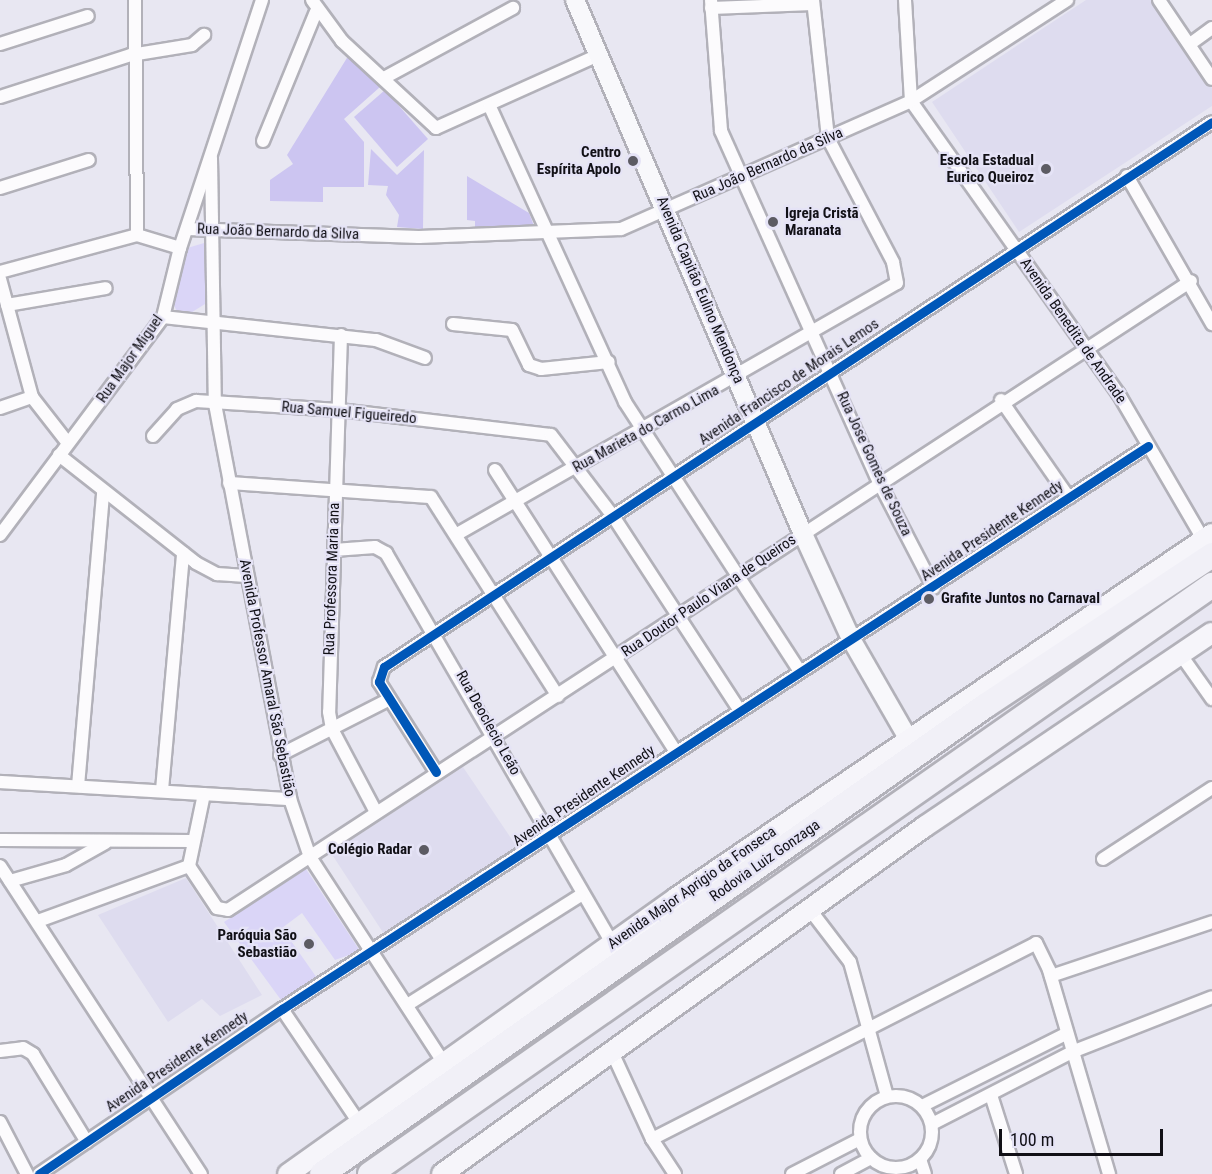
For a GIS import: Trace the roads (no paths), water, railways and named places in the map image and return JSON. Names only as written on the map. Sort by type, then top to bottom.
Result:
[{"type":"highway","name":"Rodovia Luiz Gonzaga","points":[[322,1174],[984,706],[1209,543]]},
{"type":"highway","name":"Rodovia Luiz Gonzaga","points":[[370,1174],[1212,585]]},
{"type":"main road","name":"Avenida Capitão Eulino Mendonça","points":[[575,0],[596,56],[666,210],[803,534],[851,639],[909,740]]},
{"type":"main road","name":"Avenida Major Aprigio da Fonseca","points":[[288,1174],[612,943],[1100,609],[1209,543]]},
{"type":"main road","points":[[445,1173],[924,827],[1212,633]]},
{"type":"street","name":"Rua Major Miguel","points":[[0,535],[163,317],[180,248],[262,0]]},
{"type":"street","name":"Rua João Bernardo da Silva","points":[[187,229],[215,232],[550,236],[601,233],[742,179],[911,101],[1067,0]]},
{"type":"street","points":[[1159,0],[1212,79]]},
{"type":"street","points":[[0,272],[137,235],[131,55],[135,2]]},
{"type":"street","points":[[711,4],[813,2],[828,138]]},
{"type":"street","points":[[908,2],[911,101]]},
{"type":"street","name":"Rua Jose Gomes de Souza","points":[[711,4],[717,115],[742,179],[879,482],[934,588]]},
{"type":"street","points":[[263,141],[314,6],[436,128],[490,107],[596,56]]},
{"type":"street","points":[[384,78],[513,8]]},
{"type":"street","points":[[0,44],[88,16]]},
{"type":"street","points":[[1190,44],[1212,28]]},
{"type":"street","points":[[0,97],[131,55],[192,45],[204,35]]},
{"type":"street","name":"Avenida Benedita de Andrade","points":[[911,101],[1086,348],[1209,543]]},
{"type":"street","points":[[490,107],[642,432],[675,476],[736,576],[799,670]]},
{"type":"street","name":"Avenida Francisco de Morais Lemos","points":[[390,699],[378,678],[384,667],[1212,122]]},
{"type":"street","name":"Rua Marieta do Carmo Lima","points":[[459,533],[516,504],[894,287],[898,277],[893,262],[828,138]]},
{"type":"street","name":"Avenida Professor Amaral São Sebastião","points":[[211,158],[215,232],[214,404],[290,799],[310,856],[371,954],[444,1063]]},
{"type":"street","points":[[0,188],[89,160]]},
{"type":"street","points":[[1127,176],[1191,282],[1212,324]]},
{"type":"street","name":"Rua João Bernardo da Silva","points":[[137,235],[180,248]]},
{"type":"street","points":[[0,279],[7,305],[6,332],[32,397],[68,443]]},
{"type":"street","name":"Rua Doutor Paulo Viana de Queiros","points":[[189,866],[217,908],[228,910],[436,772],[677,618],[736,576],[803,534],[1001,400],[1191,282]]},
{"type":"street","points":[[7,305],[106,288]]},
{"type":"street","points":[[163,317],[214,324],[341,335],[425,358]]},
{"type":"street","points":[[453,324],[512,330],[529,365],[541,369],[609,362]]},
{"type":"street","name":"Rua Professora Maria ana","points":[[341,335],[328,690],[332,729],[376,812]]},
{"type":"street","points":[[0,408],[32,397]]},
{"type":"street","points":[[1001,400],[1069,498]]},
{"type":"street","name":"Rua Samuel Figueiredo","points":[[153,436],[185,403],[339,410],[532,430],[556,439],[579,466]]},
{"type":"street","name":"Avenida Presidente Kennedy","points":[[39,1174],[282,1009],[550,838],[739,709],[934,588],[1148,446]]},
{"type":"street","points":[[59,455],[103,493],[183,553],[217,574],[246,576]]},
{"type":"street","points":[[579,466],[739,709]]},
{"type":"street","points":[[495,470],[676,752]]},
{"type":"street","points":[[229,483],[431,497],[459,533],[558,696]]},
{"type":"street","points":[[78,786],[103,493]]},
{"type":"street","name":"Rua Deoclecio Leão","points":[[334,550],[381,548],[436,633],[496,735],[581,895],[612,943]]},
{"type":"street","points":[[162,790],[183,553]]},
{"type":"street","points":[[1181,655],[1212,699]]},
{"type":"street","points":[[280,754],[390,699],[436,772]]},
{"type":"street","points":[[0,782],[290,799]]},
{"type":"street","points":[[1103,859],[1212,789]]},
{"type":"street","points":[[38,921],[189,866],[204,794]]},
{"type":"street","points":[[0,840],[73,837],[105,843],[193,841]]},
{"type":"street","points":[[10,881],[66,865],[105,843]]},
{"type":"street","points":[[0,866],[153,1096],[201,1174]]},
{"type":"street","points":[[407,1005],[581,895]]},
{"type":"street","points":[[811,910],[846,955],[887,1096]]},
{"type":"street","points":[[1051,976],[1212,921]]},
{"type":"street","points":[[652,1139],[1038,943],[1051,976],[1066,1034],[1109,1174]]},
{"type":"street","points":[[932,1124],[1072,1052],[1212,997]]},
{"type":"street","points":[[282,1009],[360,1124]]},
{"type":"street","points":[[922,1106],[1066,1034]]},
{"type":"street","points":[[0,1052],[23,1048],[33,1054],[87,1142]]},
{"type":"street","points":[[612,1052],[652,1139],[675,1174]]},
{"type":"street","points":[[991,1095],[1016,1174]]},
{"type":"street","points":[[887,1096],[906,1097],[922,1106],[932,1124],[930,1143],[920,1159],[897,1171],[871,1158],[860,1139],[868,1107],[887,1096]]},
{"type":"street","points":[[0,1122],[27,1174]]},
{"type":"street","points":[[792,1174],[860,1139]]},
{"type":"street","points":[[841,1174],[871,1158]]},
{"type":"street","points":[[920,1159],[925,1174]]},
{"type":"place","name":"Centro Espírita Apolo","points":[[633,161]]},
{"type":"place","name":"Escola Estadual Eurico Queiroz","points":[[1046,169]]},
{"type":"place","name":"Igreja Cristã Maranata","points":[[773,222]]},
{"type":"place","name":"Grafite Juntos no Carnaval","points":[[929,599]]},
{"type":"place","name":"Colégio Radar","points":[[424,850]]},
{"type":"place","name":"Paróquia São Sebastião","points":[[309,944]]}]
